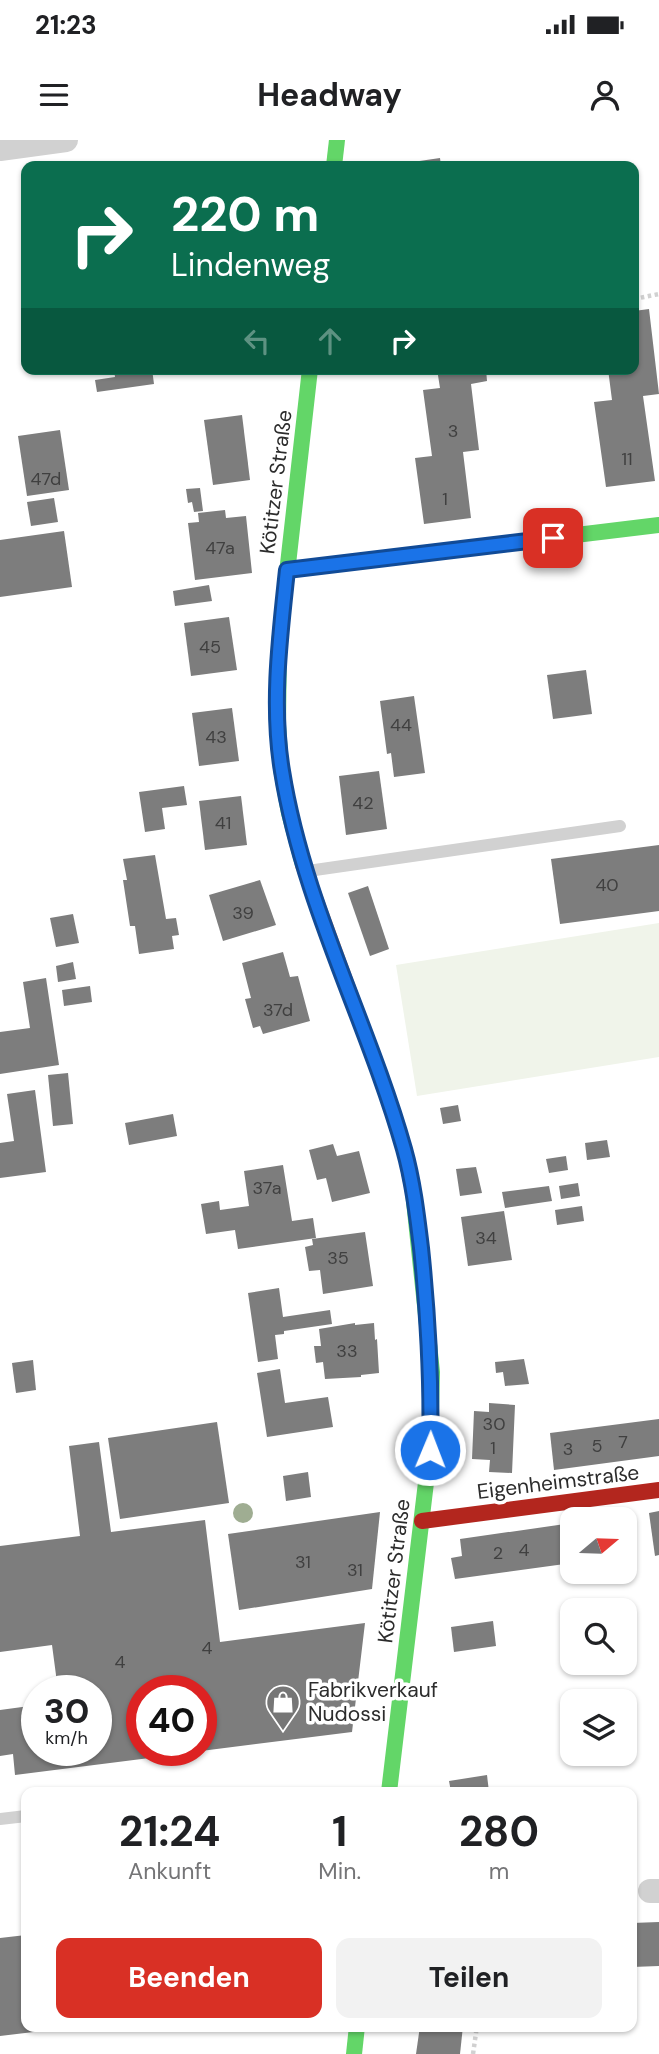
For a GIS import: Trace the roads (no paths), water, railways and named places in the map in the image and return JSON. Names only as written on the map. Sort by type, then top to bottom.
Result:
[{"type":"street","points":[[0,149],[66,140]]},
{"type":"street","points":[[335,161],[337,140]]},
{"type":"street","name":"Kötitzer Straße","points":[[309,375],[279,644],[278,725],[281,768],[305,871],[389,1100],[405,1152],[416,1207],[432,1372],[430,1450],[389,1787]]},
{"type":"street","points":[[287,570],[659,525]]},
{"type":"street","name":"Eigenheimstraße","points":[[422,1521],[659,1490]]},
{"type":"street","points":[[354,2054],[356,2032]]},
{"type":"lane","points":[[305,871],[620,826]]},
{"type":"lane","points":[[0,1819],[21,1817]]},
{"type":"place","name":"Fabrikverkauf Nudossi","points":[[283,1732]]}]
